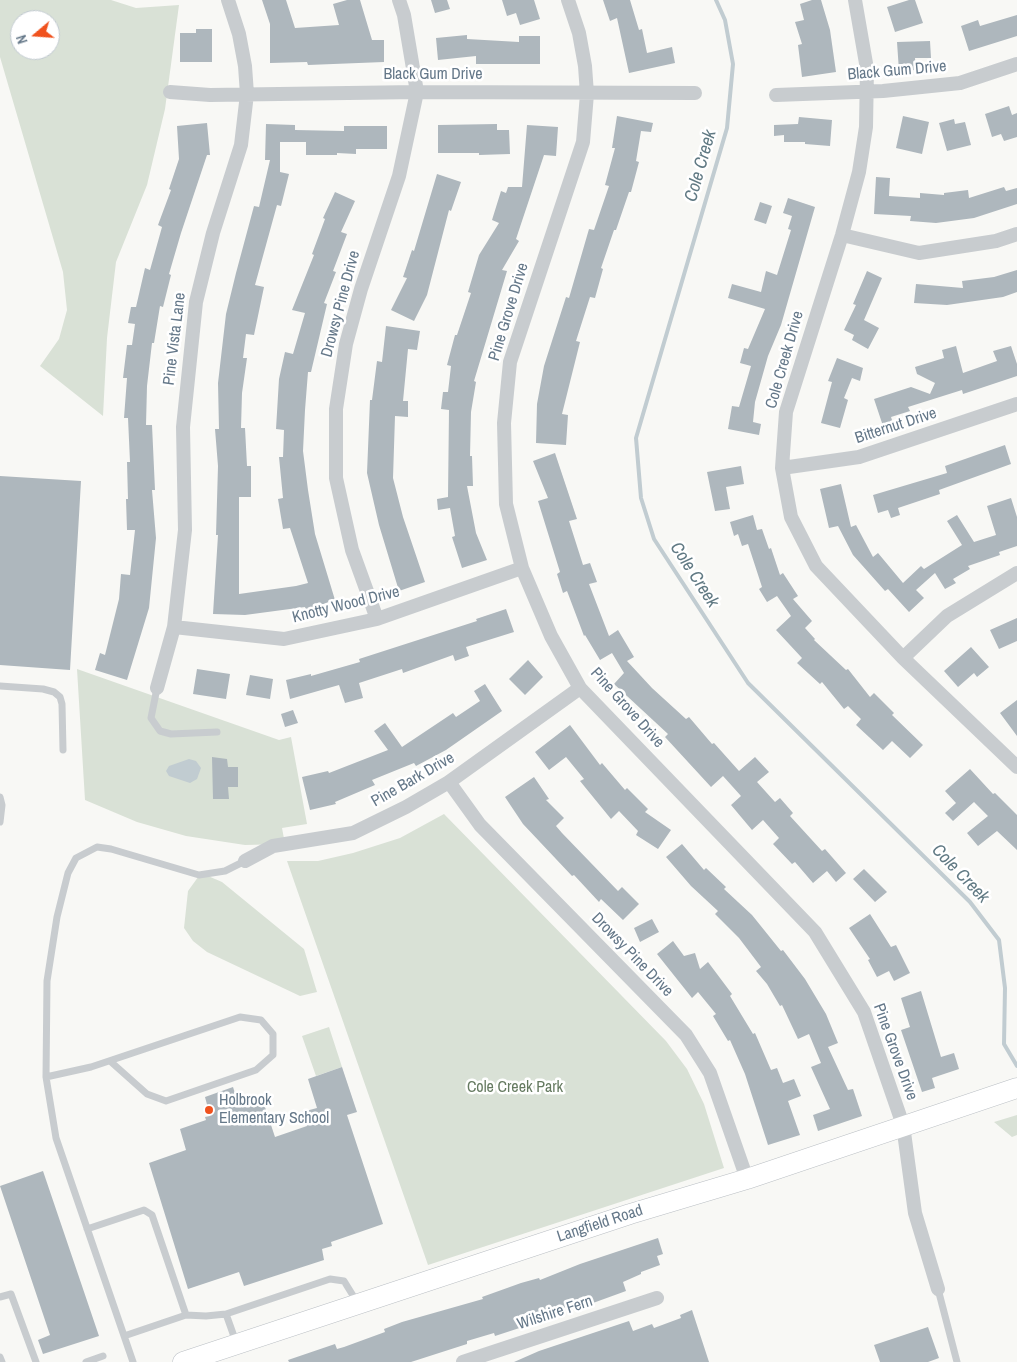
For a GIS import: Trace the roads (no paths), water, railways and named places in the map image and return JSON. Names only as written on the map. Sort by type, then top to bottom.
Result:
[{"type":"street","name":"Pine Vista Lane","points":[[158,688],[174,627],[185,530],[183,427],[196,302],[213,233],[241,145],[247,94],[242,50],[228,0]]},
{"type":"street","name":"Drowsy Pine Drive","points":[[377,618],[352,550],[336,478],[336,409],[346,344],[361,289],[399,176],[417,92],[404,15],[399,0]]},
{"type":"street","name":"Pine Grove Drive","points":[[568,0],[578,34],[587,94],[583,142],[510,362],[504,423],[506,504],[522,568],[551,636],[580,688],[815,932],[864,1012],[903,1126],[915,1213],[938,1289]]},
{"type":"street","name":"Cole Creek Drive","points":[[854,0],[867,69],[866,127],[859,172],[842,235],[786,412],[782,468],[791,517],[816,566],[903,658],[1017,767]]},
{"type":"street","name":"Black Gum Drive","points":[[776,95],[868,92],[960,83],[1017,64]]},
{"type":"street","name":"Black Gum Drive","points":[[170,92],[247,94],[417,92],[695,93]]},
{"type":"street","points":[[842,235],[919,253],[996,242],[1017,234]]},
{"type":"street","name":"Bitternut Drive","points":[[782,468],[859,457],[1017,404]]},
{"type":"street","name":"Knotty Wood Drive","points":[[174,627],[284,639],[377,618],[522,568]]},
{"type":"street","points":[[903,658],[947,616],[1017,573]]},
{"type":"street","name":"Pine Bark Drive","points":[[245,861],[273,846],[353,833],[406,807],[449,782],[580,688]]},
{"type":"street","name":"Drowsy Pine Drive","points":[[449,782],[480,825],[686,1035],[710,1073],[747,1178]]},
{"type":"street","name":"Langfield Road","points":[[183,1362],[1017,1088]]},
{"type":"street","name":"Wilshire Fern","points":[[464,1362],[658,1298]]},
{"type":"lane","points":[[0,686],[43,689],[54,692],[60,697],[62,704],[63,750]]},
{"type":"lane","points":[[158,688],[151,718],[160,732],[171,734],[217,732]]},
{"type":"lane","points":[[0,797],[2,805],[0,822]]},
{"type":"lane","points":[[133,1362],[56,1138],[46,1077],[47,981],[57,917],[68,873],[76,858],[97,847],[199,875],[224,871],[245,861]]},
{"type":"lane","points":[[46,1077],[110,1061],[240,1017],[261,1020],[273,1034],[273,1055],[256,1070],[166,1100],[147,1094],[110,1061]]},
{"type":"lane","points":[[87,1229],[144,1210],[152,1215],[186,1315]]},
{"type":"lane","points":[[124,1336],[186,1315],[226,1314],[330,1279],[344,1281],[358,1304]]},
{"type":"lane","points":[[938,1289],[957,1362]]},
{"type":"lane","points":[[0,1297],[11,1294],[36,1362]]},
{"type":"lane","points":[[226,1314],[237,1344]]},
{"type":"lane","points":[[86,1362],[103,1356]]},
{"type":"lane","points":[[0,1357],[2,1362]]},
{"type":"waterway","name":"Cole Creek","points":[[716,0],[725,20],[733,64],[727,128],[636,438],[641,498],[654,539],[748,683],[970,902],[999,940],[1005,988],[1004,1044],[1017,1066]]},
{"type":"place","name":"Holbrook Elementary School","points":[[209,1110]]},
{"type":"park label","name":"Cole Creek Park","points":[[515,1088]]}]
